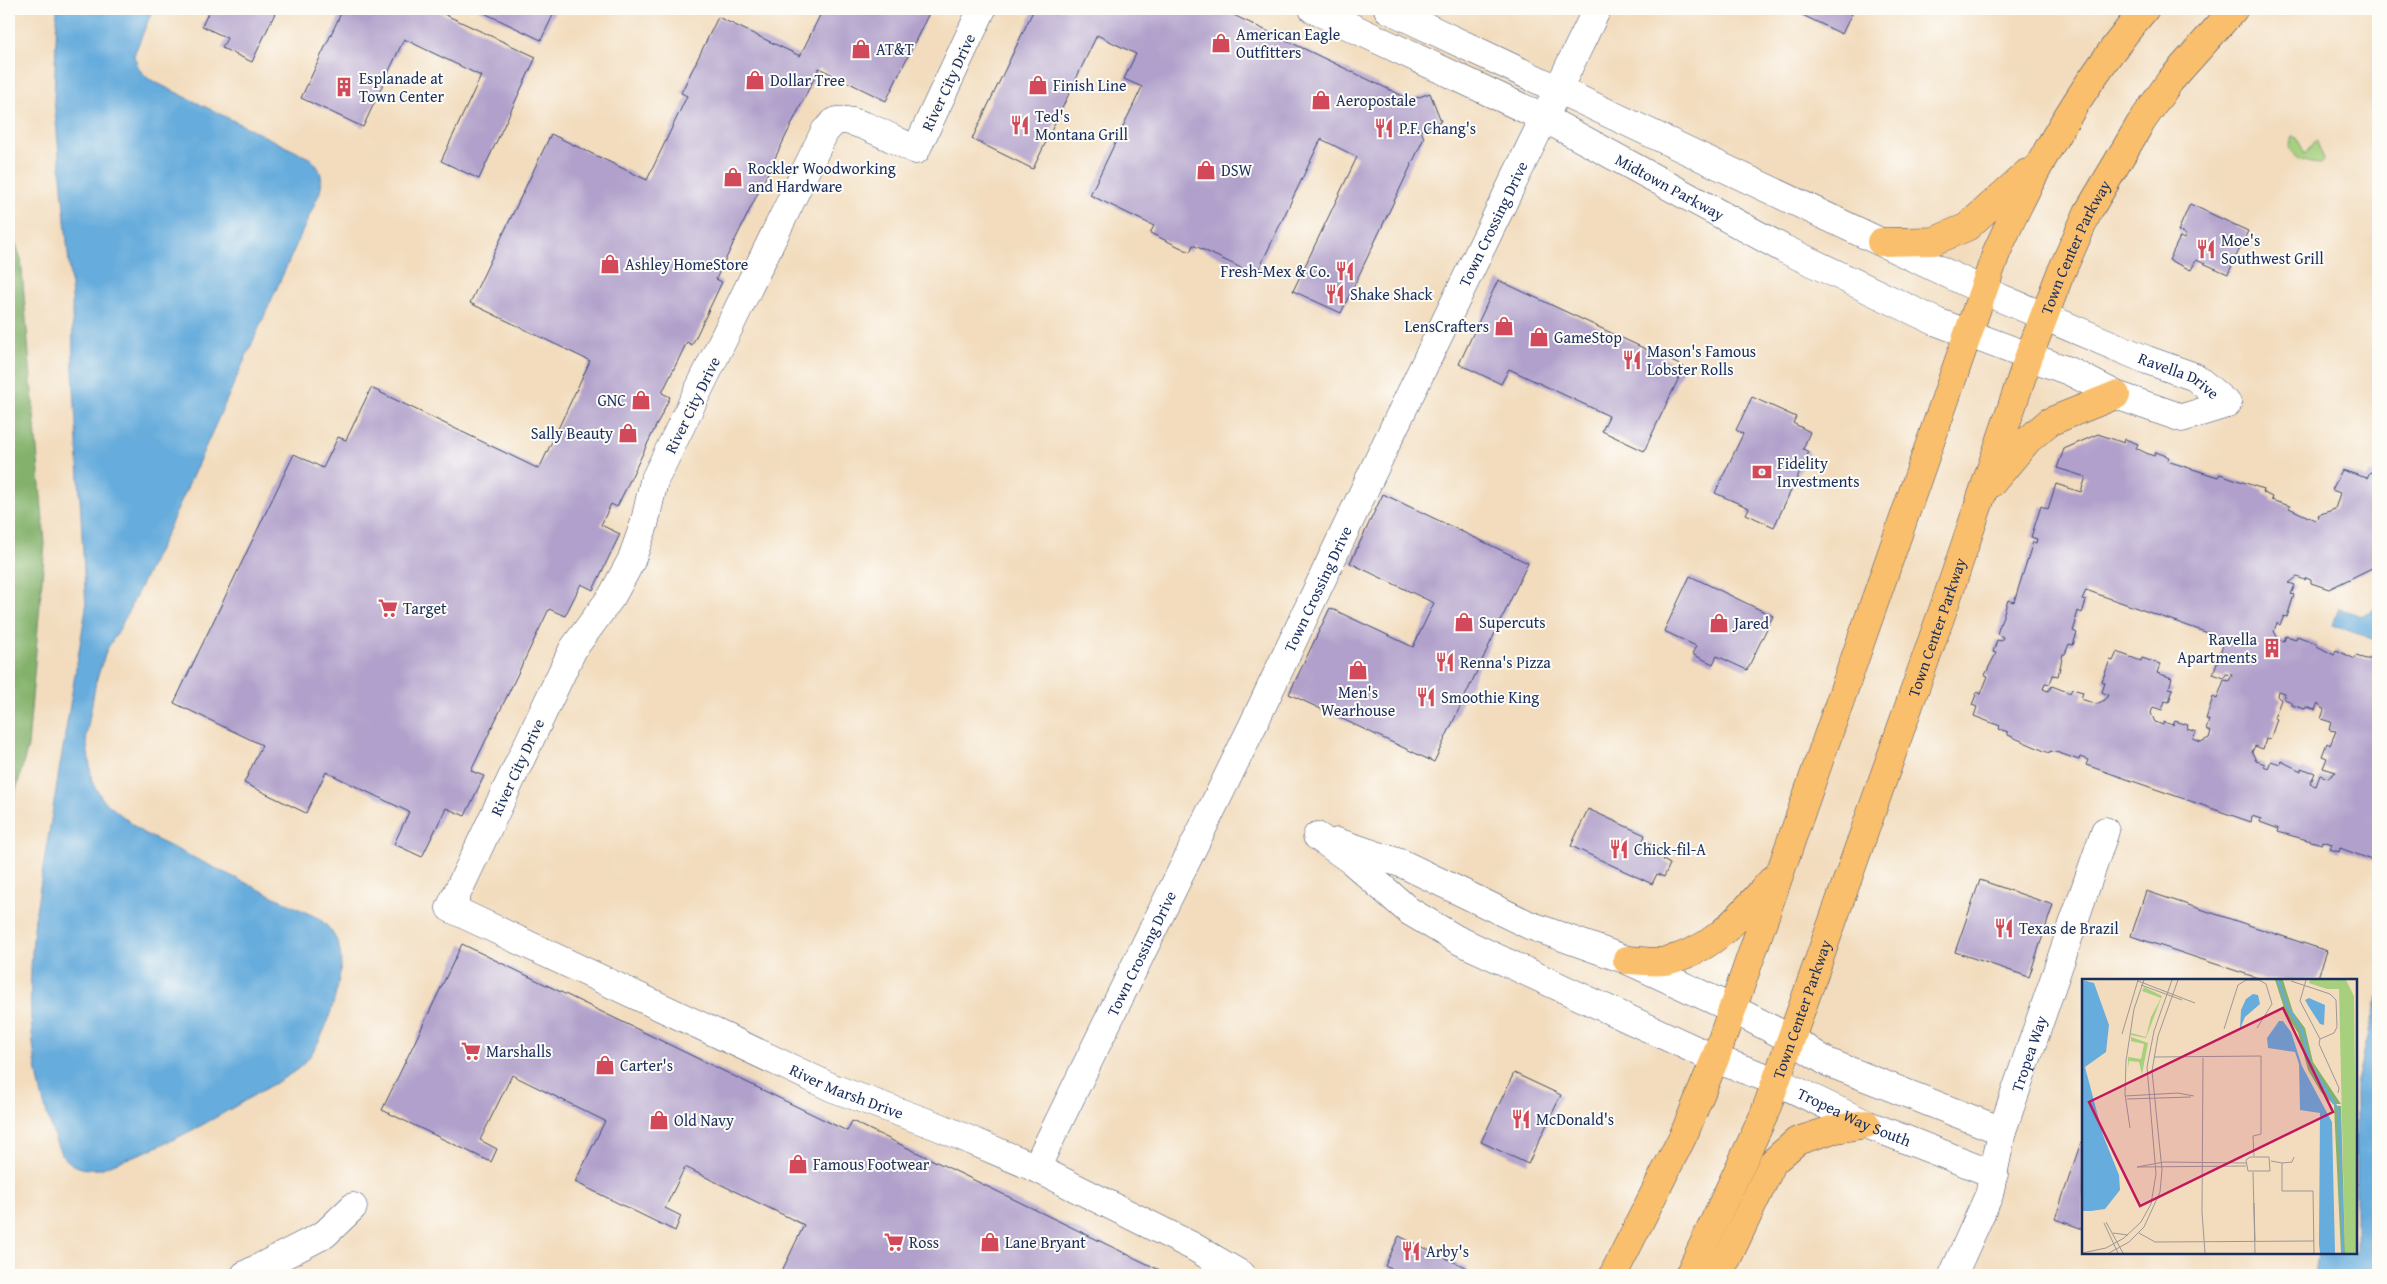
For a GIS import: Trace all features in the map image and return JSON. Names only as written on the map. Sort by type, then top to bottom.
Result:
[{"type":"main road","points":[[1613,1275],[1684,1134],[1715,1059],[1982,290],[2020,201],[2040,162],[2083,89],[2113,46],[2145,9]]},
{"type":"main road","name":"Town Center Parkway","points":[[1689,1275],[1761,1124],[1982,496],[2043,316],[2088,212],[2113,167],[2170,81],[2234,9]]},
{"type":"main road","points":[[1881,242],[1934,241],[1967,227],[2040,162]]},
{"type":"main road","points":[[1982,496],[2028,440],[2049,422],[2116,395]]},
{"type":"main road","points":[[1627,960],[1664,961],[1690,952],[1722,935],[1781,870]]},
{"type":"main road","points":[[1695,1275],[1727,1259],[1774,1162],[1796,1141],[1831,1130],[1866,1124]]},
{"type":"street","name":"River City Drive","points":[[450,908],[573,649],[612,596],[631,561],[644,525],[654,482],[825,132],[835,121],[844,120],[857,123],[916,150],[982,9]]},
{"type":"street","name":"Midtown Parkway","points":[[1313,9],[1546,119],[1784,249],[1966,334],[2028,356]]},
{"type":"street","points":[[1388,9],[1982,290],[2043,316]]},
{"type":"street","name":"Town Crossing Drive","points":[[1036,1168],[1546,119],[1597,9]]},
{"type":"street","name":"Ravella Drive","points":[[2028,356],[2071,372],[2116,395],[2182,418],[2227,404],[2196,378],[2147,360],[2043,316]]},
{"type":"street","name":"Tropea Way","points":[[1954,1275],[1989,1195],[2002,1131],[2105,831]]},
{"type":"street","name":"Tropea Way South","points":[[1627,960],[1529,925],[1402,864],[1317,836],[1352,861],[1408,911],[1456,939],[1715,1059],[1776,1081],[1866,1124],[1994,1174]]},
{"type":"street","name":"River Marsh Drive","points":[[450,908],[833,1088],[937,1126],[1036,1168],[1192,1246],[1242,1275]]},
{"type":"street","points":[[1627,960],[1733,1009],[1792,1039],[1827,1062],[2002,1131]]},
{"type":"street","points":[[245,1275],[325,1234],[353,1207]]},
{"type":"green space","points":[[2293,137],[2297,138],[2305,154],[2316,140],[2324,159],[2321,164],[2307,162],[2295,155],[2289,147]]},
{"type":"green space","points":[[9,224],[21,259],[45,544],[28,746],[9,816]]},
{"type":"water","points":[[57,9],[153,9],[134,55],[139,69],[149,79],[311,159],[317,167],[321,178],[320,192],[165,537],[119,630],[107,649],[96,681],[86,737],[92,782],[103,800],[143,833],[320,919],[328,927],[340,950],[341,968],[337,988],[322,1036],[306,1061],[296,1070],[187,1133],[100,1169],[75,1166],[65,1158],[57,1146],[37,1074],[31,1020],[31,965],[36,911],[86,608],[73,370],[72,297],[54,99]]},
{"type":"water","points":[[2378,607],[2378,641],[2333,625],[2339,608],[2361,616]]},
{"type":"water","points":[[2378,996],[2378,1275],[2315,1275],[2318,1254],[2357,1254],[2357,1081]]},
{"type":"building","points":[[210,9],[277,9],[252,62],[222,48],[227,38],[202,26]]},
{"type":"building","name":"Esplanade at Town Center","points":[[343,9],[433,9],[536,57],[479,179],[441,161],[481,76],[404,39],[363,127],[301,98]]},
{"type":"building","points":[[476,9],[556,9],[541,40]]},
{"type":"building","points":[[823,9],[931,9],[886,101],[819,68],[716,279],[722,282],[692,345],[687,342],[662,393],[670,397],[617,507],[611,504],[601,525],[620,534],[593,590],[581,584],[565,616],[549,609],[471,771],[484,776],[465,816],[446,808],[422,857],[394,844],[409,812],[326,772],[306,813],[244,783],[262,745],[174,703],[294,454],[323,468],[338,437],[346,440],[371,388],[539,469],[590,361],[470,303],[551,134],[647,180],[687,96],[681,93],[718,17],[800,56]]},
{"type":"building","points":[[1034,9],[1221,9],[1411,100],[1430,93],[1441,121],[1421,130],[1424,138],[1341,313],[1293,291],[1357,157],[1321,139],[1256,275],[1193,245],[1190,252],[1150,233],[1154,226],[1090,195],[1142,87],[1124,79],[1136,54],[1097,35],[1033,169],[972,139]]},
{"type":"building","points":[[1790,9],[1854,9],[1842,34]]},
{"type":"building","name":"Moe's Southwest Grill","points":[[2190,204],[2248,231],[2228,274],[2196,260],[2191,270],[2169,260],[2180,237],[2184,239],[2186,235],[2178,231]]},
{"type":"building","points":[[1498,280],[1684,367],[1644,451],[1602,431],[1609,416],[1509,369],[1501,384],[1459,364]]},
{"type":"building","name":"Fidelity Investments","points":[[1752,397],[1796,417],[1793,423],[1810,432],[1803,449],[1809,452],[1774,527],[1746,514],[1749,508],[1715,493],[1743,434],[1736,430]]},
{"type":"building","name":"Ravella Apartments","points":[[2098,434],[2124,443],[2125,439],[2138,444],[2136,448],[2146,453],[2154,456],[2156,452],[2169,457],[2167,461],[2218,477],[2220,474],[2263,489],[2262,492],[2272,497],[2271,500],[2290,506],[2289,508],[2315,520],[2319,518],[2318,515],[2335,509],[2340,493],[2332,490],[2342,470],[2367,478],[2370,472],[2378,475],[2378,565],[2329,589],[2311,583],[2311,580],[2306,578],[2305,580],[2297,577],[2289,583],[2295,585],[2291,594],[2294,595],[2287,617],[2284,616],[2280,625],[2277,623],[2274,631],[2278,639],[2284,641],[2286,636],[2296,639],[2297,636],[2318,644],[2317,646],[2334,655],[2336,650],[2355,659],[2356,656],[2371,659],[2373,654],[2378,656],[2378,852],[2375,861],[2340,848],[2339,852],[2330,849],[2332,844],[2323,841],[2322,844],[2278,832],[2279,829],[2260,822],[2261,819],[2252,816],[2251,822],[2086,765],[2088,760],[2080,757],[2079,760],[2059,753],[2050,751],[2049,753],[2008,735],[2008,732],[1999,729],[2000,726],[1974,716],[1977,707],[1972,705],[1977,692],[1981,694],[1988,676],[1985,675],[1996,653],[1993,652],[1997,640],[2001,641],[2003,637],[1997,634],[2008,600],[2014,602],[2033,542],[2036,543],[2037,539],[2031,537],[2041,506],[2048,509],[2056,484],[2081,492],[2086,477],[2057,468],[2064,449]],"holes":[[[2086,590],[2225,639],[2213,674],[2224,678],[2226,674],[2232,675],[2229,681],[2224,680],[2217,699],[2213,697],[2206,719],[2209,720],[2206,730],[2211,732],[2209,738],[2201,742],[2193,739],[2196,732],[2187,729],[2188,725],[2175,721],[2173,725],[2164,722],[2163,725],[2155,722],[2151,713],[2153,707],[2162,710],[2165,701],[2169,702],[2173,689],[2169,688],[2172,678],[2157,673],[2160,664],[2142,658],[2141,661],[2117,652],[2113,661],[2110,660],[2102,681],[2105,683],[2102,692],[2108,695],[2105,700],[2096,704],[2081,699],[2083,692],[2072,689],[2070,693],[2052,686],[2048,691],[2043,689],[2045,683],[2050,684],[2053,675],[2058,676],[2063,654],[2065,654],[2069,644],[2073,645],[2077,633],[2073,631],[2075,621],[2078,611],[2082,613],[2086,601],[2082,600]],[[2278,691],[2284,693],[2284,699],[2292,702],[2292,705],[2305,709],[2306,707],[2315,710],[2318,703],[2324,710],[2321,719],[2331,722],[2329,730],[2336,731],[2330,745],[2327,743],[2322,756],[2327,758],[2323,768],[2336,772],[2328,778],[2320,775],[2316,786],[2310,784],[2315,773],[2301,768],[2301,771],[2281,761],[2280,764],[2271,761],[2268,768],[2264,766],[2265,764],[2256,761],[2252,752],[2255,746],[2263,749],[2266,739],[2270,740],[2277,719],[2274,718],[2281,700],[2277,696]]]},
{"type":"building","points":[[1383,494],[1528,563],[1434,762],[1289,694],[1330,608],[1413,647],[1434,603],[1350,563]]},
{"type":"building","name":"Jared","points":[[1690,576],[1773,616],[1747,670],[1717,656],[1713,664],[1692,654],[1696,646],[1664,631]]},
{"type":"building","name":"Chick-fil-A","points":[[1588,809],[1645,835],[1643,841],[1667,852],[1663,860],[1670,864],[1664,877],[1657,874],[1652,884],[1571,846]]},
{"type":"building","name":"Texas de Brazil","points":[[1980,880],[2053,905],[2029,977],[1955,952]]},
{"type":"building","points":[[2146,891],[2327,951],[2317,979],[2261,979],[2131,936]]},
{"type":"building","points":[[462,944],[847,1131],[852,1121],[1170,1275],[780,1275],[804,1225],[685,1167],[665,1208],[681,1216],[675,1231],[575,1182],[605,1121],[512,1075],[480,1140],[497,1149],[491,1162],[382,1110]]},
{"type":"building","name":"McDonald's","points":[[1514,1073],[1561,1095],[1528,1164],[1481,1142]]},
{"type":"building","points":[[2081,1142],[2082,1229],[2055,1219]]},
{"type":"building","name":"Arby's","points":[[1399,1236],[1467,1268],[1465,1272],[1471,1275],[1404,1275],[1385,1266]]},
{"type":"place","name":"American Eagle Outfitters","points":[[1221,43]]},
{"type":"place","name":"AT&T","points":[[861,49]]},
{"type":"place","name":"Dollar Tree","points":[[755,80]]},
{"type":"place","name":"Finish Line","points":[[1038,85]]},
{"type":"place","name":"Esplanade at Town Center","points":[[344,87]]},
{"type":"place","name":"Aeropostale","points":[[1321,100]]},
{"type":"place","name":"Ted's Montana Grill","points":[[1020,125]]},
{"type":"place","name":"P.F. Chang's","points":[[1384,128]]},
{"type":"place","name":"DSW","points":[[1206,170]]},
{"type":"place","name":"Rockler Woodworking and Hardware","points":[[733,177]]},
{"type":"place","name":"Moe's Southwest Grill","points":[[2206,249]]},
{"type":"place","name":"Ashley HomeStore","points":[[610,264]]},
{"type":"place","name":"Fresh-Mex & Co.","points":[[1345,271]]},
{"type":"place","name":"Shake Shack","points":[[1335,294]]},
{"type":"place","name":"LensCrafters","points":[[1504,326]]},
{"type":"place","name":"GameStop","points":[[1539,337]]},
{"type":"place","name":"Mason's Famous Lobster Rolls","points":[[1632,360]]},
{"type":"place","name":"GNC","points":[[641,400]]},
{"type":"place","name":"Sally Beauty","points":[[628,433]]},
{"type":"place","name":"Fidelity Investments","points":[[1762,472]]},
{"type":"place","name":"Target","points":[[388,608]]},
{"type":"place","name":"Supercuts","points":[[1464,622]]},
{"type":"place","name":"Jared","points":[[1719,623]]},
{"type":"place","name":"Ravella Apartments","points":[[2272,648]]},
{"type":"place","name":"Renna's Pizza","points":[[1445,662]]},
{"type":"place","name":"Men's Wearhouse","points":[[1358,670]]},
{"type":"place","name":"Smoothie King","points":[[1426,697]]},
{"type":"place","name":"Chick-fil-A","points":[[1619,849]]},
{"type":"place","name":"Texas de Brazil","points":[[2004,928]]},
{"type":"place","name":"Marshalls","points":[[471,1051]]},
{"type":"place","name":"Carter's","points":[[605,1065]]},
{"type":"place","name":"McDonald's","points":[[1521,1119]]},
{"type":"place","name":"Old Navy","points":[[659,1120]]},
{"type":"place","name":"Famous Footwear","points":[[798,1164]]},
{"type":"place","name":"Ross","points":[[894,1242]]},
{"type":"place","name":"Lane Bryant","points":[[990,1242]]},
{"type":"place","name":"Arby's","points":[[1411,1251]]}]
